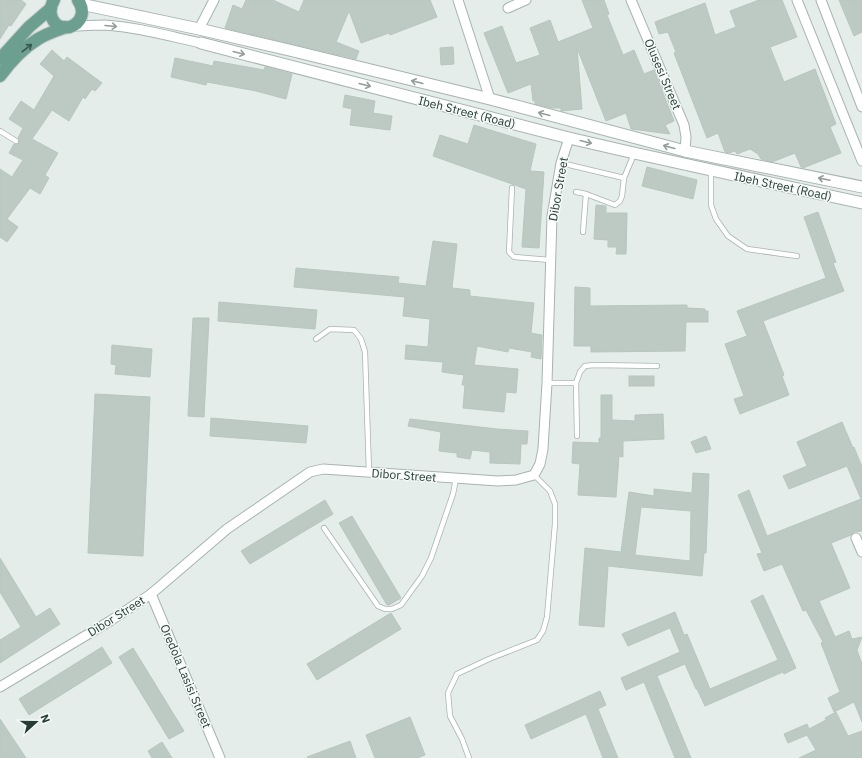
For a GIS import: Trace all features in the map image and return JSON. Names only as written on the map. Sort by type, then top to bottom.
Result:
[{"type":"main road","points":[[0,76],[12,60],[39,38],[69,27],[80,19],[82,9],[79,1]]},
{"type":"main road","points":[[52,4],[50,15],[53,21],[58,25],[69,27]]},
{"type":"main road","points":[[0,59],[52,4]]},
{"type":"street","points":[[199,29],[214,0]]},
{"type":"street","points":[[458,0],[490,99]]},
{"type":"street","points":[[508,8],[526,0]]},
{"type":"street","points":[[797,0],[862,161]]},
{"type":"street","points":[[821,0],[862,107]]},
{"type":"street","name":"Ibeh Street (Road)","points":[[79,1],[490,99],[684,151],[862,187]]},
{"type":"street","name":"Olusesi Street","points":[[634,1],[684,125],[686,137],[684,151]]},
{"type":"street","name":"Ibeh Street (Road)","points":[[69,27],[103,25],[160,33],[569,138],[862,204]]},
{"type":"street","name":"Dibor Street","points":[[0,687],[110,621],[151,594],[227,530],[310,472],[323,469],[498,481],[516,480],[534,475],[540,464],[543,449],[547,383],[552,216],[561,162],[569,138]]},
{"type":"street","points":[[856,538],[862,552]]},
{"type":"street","name":"Oredola Lasisi Street","points":[[151,594],[220,758]]},
{"type":"lane","points":[[0,131],[16,141]]},
{"type":"lane","points":[[576,192],[586,194],[615,205],[620,201],[622,196],[624,178],[634,153]]},
{"type":"lane","points":[[561,162],[624,178]]},
{"type":"lane","points":[[711,170],[711,205],[716,219],[728,236],[747,249],[797,256]]},
{"type":"lane","points":[[512,188],[509,252],[514,257],[550,260]]},
{"type":"lane","points":[[582,232],[586,194]]},
{"type":"lane","points":[[316,339],[330,329],[354,330],[361,339],[365,352],[369,472]]},
{"type":"lane","points":[[577,436],[576,383],[580,372],[585,366],[657,366]]},
{"type":"lane","points":[[547,383],[576,383]]},
{"type":"lane","points":[[469,758],[462,739],[450,716],[448,693],[457,674],[537,640],[543,631],[547,617],[555,524],[555,504],[550,491],[534,475]]},
{"type":"lane","points":[[324,528],[378,606],[385,609],[396,607],[401,605],[422,576],[431,558],[453,494],[456,478]]},
{"type":"building","points":[[0,0],[21,0],[26,4],[0,39]]},
{"type":"building","points":[[246,0],[273,0],[299,12],[304,0],[430,0],[437,17],[390,35],[389,33],[361,43],[349,11],[336,42],[359,51],[356,59],[225,28],[233,5],[242,9]]},
{"type":"building","points":[[582,0],[604,0],[609,14],[607,15],[623,55],[634,50],[644,74],[654,70],[674,121],[665,125],[670,134],[631,129],[626,113],[606,121],[577,48],[582,109],[561,111],[561,108],[552,108],[535,104],[535,100],[533,101],[531,84],[508,93],[484,33],[502,26],[516,63],[540,55],[530,28],[550,20],[558,42],[593,28]]},
{"type":"building","points":[[759,0],[782,0],[797,37],[770,47],[784,82],[815,69],[836,124],[830,127],[841,153],[803,168],[801,167],[795,153],[772,162],[761,159],[758,154],[750,149],[737,154],[735,151],[729,153],[725,152],[718,133],[707,138],[674,53],[676,52],[668,32],[659,34],[655,22],[705,3],[715,35],[736,27],[730,11]]},
{"type":"building","points":[[839,0],[862,0],[862,32],[854,36]]},
{"type":"building","points":[[453,47],[454,64],[441,65],[440,48]]},
{"type":"building","points":[[52,50],[64,61],[67,57],[102,83],[95,91],[92,89],[85,99],[83,97],[69,121],[52,110],[32,139],[58,153],[45,175],[49,178],[40,194],[30,188],[7,219],[18,227],[7,242],[0,237],[0,169],[12,177],[23,160],[9,153],[14,144],[19,143],[18,138],[23,128],[9,119],[21,101],[34,110],[54,76],[40,64]]},
{"type":"building","points":[[175,58],[213,66],[214,61],[264,70],[265,67],[292,74],[286,99],[256,91],[207,82],[206,85],[171,77]]},
{"type":"building","points":[[345,95],[375,101],[373,113],[392,116],[390,130],[350,125],[352,109],[343,107]]},
{"type":"building","points":[[474,125],[536,144],[530,171],[544,172],[539,248],[522,247],[526,189],[433,156],[440,135],[468,144]]},
{"type":"building","points":[[647,167],[697,180],[693,199],[642,186]]},
{"type":"building","points":[[596,205],[606,206],[606,213],[627,213],[626,254],[616,254],[617,247],[608,247],[608,240],[594,239]]},
{"type":"building","points":[[818,212],[836,262],[833,263],[844,291],[763,321],[784,375],[782,376],[789,395],[740,414],[734,399],[744,396],[725,344],[747,336],[737,311],[826,278],[804,217]]},
{"type":"building","points":[[433,241],[457,244],[452,288],[470,290],[470,296],[534,303],[531,333],[542,335],[541,359],[531,357],[532,352],[509,348],[508,352],[477,346],[474,365],[518,369],[516,393],[506,392],[504,412],[463,408],[465,385],[462,385],[464,375],[442,372],[443,362],[405,359],[406,345],[428,347],[430,319],[403,316],[405,297],[294,287],[296,268],[399,277],[398,283],[426,286]]},
{"type":"building","points":[[575,287],[590,288],[590,306],[687,305],[687,308],[705,309],[705,311],[708,311],[708,322],[686,322],[685,351],[591,352],[591,346],[574,346]]},
{"type":"building","points":[[219,302],[317,310],[315,329],[218,321]]},
{"type":"building","points":[[193,318],[209,318],[204,417],[188,416]]},
{"type":"building","points":[[112,345],[152,349],[150,377],[115,374],[116,365],[111,364]]},
{"type":"building","points":[[629,376],[654,376],[654,386],[629,386]]},
{"type":"building","points":[[95,394],[150,397],[143,556],[88,553]]},
{"type":"building","points":[[601,395],[612,395],[612,420],[635,421],[635,415],[663,414],[664,439],[623,441],[623,457],[619,456],[616,497],[578,495],[580,464],[572,463],[573,442],[599,443],[599,438],[601,438]]},
{"type":"building","points":[[211,418],[308,426],[306,443],[210,436]]},
{"type":"building","points":[[410,419],[528,431],[527,444],[521,444],[520,464],[490,463],[490,452],[472,450],[470,459],[457,457],[457,453],[439,451],[441,432],[408,426]]},
{"type":"building","points":[[842,422],[862,467],[862,531],[854,532],[851,535],[831,543],[850,588],[819,601],[835,637],[849,631],[852,639],[862,637],[857,650],[862,664],[862,722],[854,702],[834,712],[828,698],[840,692],[821,643],[823,642],[806,610],[803,611],[782,564],[764,571],[757,554],[762,553],[738,495],[749,490],[767,536],[861,499],[847,466],[789,489],[783,476],[807,466],[797,442]]},
{"type":"building","points":[[706,436],[711,449],[696,453],[691,442]]},
{"type":"building","points":[[693,473],[709,474],[706,553],[704,553],[702,576],[608,566],[604,627],[579,625],[585,548],[621,552],[629,492],[654,496],[654,489],[692,493]],"holes":[[[641,507],[691,511],[690,561],[635,555]]]},
{"type":"building","points":[[325,500],[333,514],[250,564],[241,551]]},
{"type":"building","points":[[352,516],[401,598],[389,605],[387,605],[339,523]]},
{"type":"building","points":[[0,558],[36,617],[50,608],[60,624],[0,663],[0,640],[21,627],[0,592]]},
{"type":"building","points":[[763,595],[796,668],[784,674],[783,672],[705,706],[685,664],[657,676],[691,758],[675,758],[644,682],[626,690],[621,678],[680,652],[670,628],[628,646],[622,634],[675,612],[684,635],[687,634],[710,689],[778,660],[751,601]]},
{"type":"building","points":[[391,613],[401,629],[317,680],[307,664]]},
{"type":"building","points":[[102,647],[112,663],[29,715],[19,699]]},
{"type":"building","points":[[133,648],[184,731],[169,739],[119,657]]},
{"type":"building","points":[[600,691],[606,705],[598,709],[618,758],[603,758],[586,714],[531,739],[525,725]]},
{"type":"building","points":[[836,712],[848,736],[862,731],[862,758],[799,758],[816,750],[807,735],[788,743],[784,734],[807,724],[809,729],[826,720],[825,718]]},
{"type":"building","points":[[410,717],[425,755],[417,758],[375,758],[366,735]]},
{"type":"building","points":[[0,719],[26,758],[0,758]]},
{"type":"building","points":[[350,741],[356,758],[307,757]]},
{"type":"building","points":[[162,742],[172,758],[152,758],[148,751]]}]
